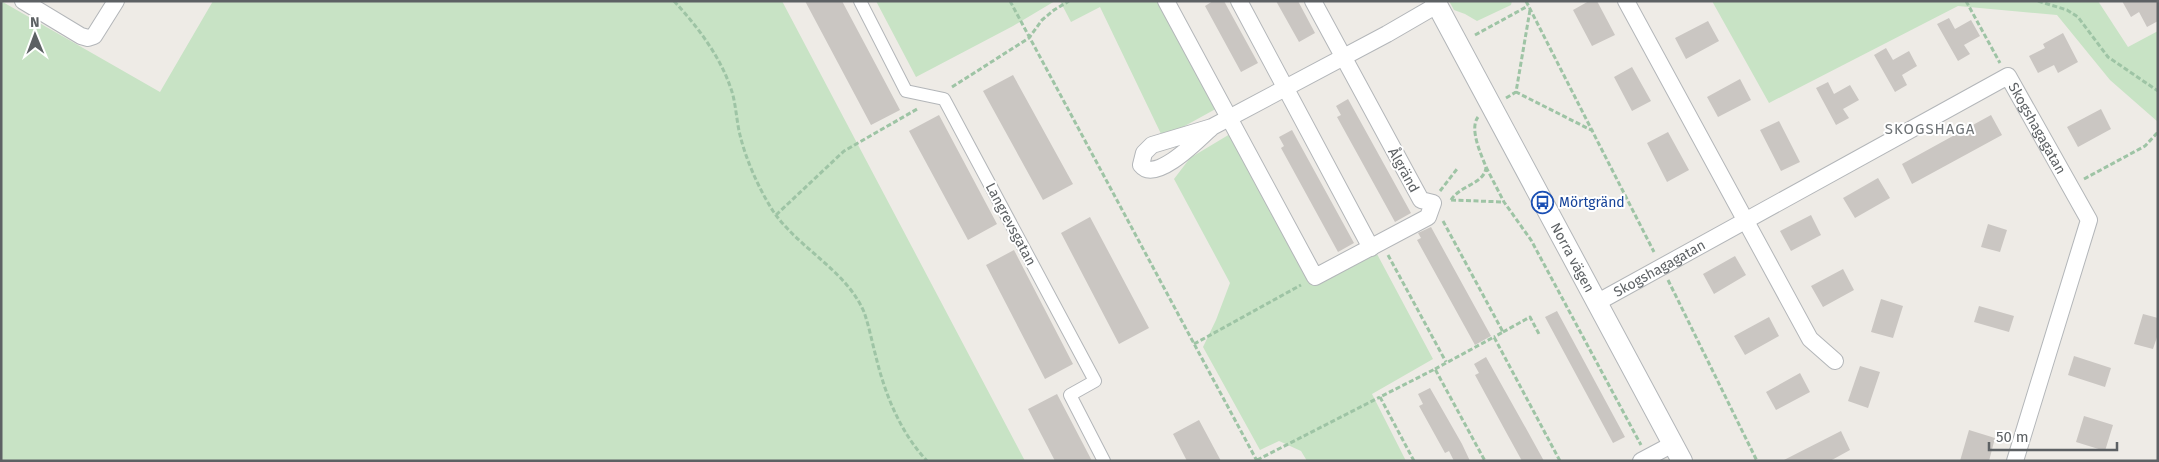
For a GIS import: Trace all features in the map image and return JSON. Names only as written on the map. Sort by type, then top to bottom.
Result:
[{"type":"street","points":[[23,1],[81,36],[88,38],[94,36],[116,1]]},
{"type":"street","points":[[860,1],[906,91],[936,97]]},
{"type":"street","points":[[1166,1],[1315,278]]},
{"type":"street","points":[[1239,1],[1286,88],[1376,245]]},
{"type":"street","name":"Ålgränd","points":[[1313,1],[1420,200],[1433,203],[1428,217],[1315,278]]},
{"type":"street","points":[[1626,1],[1810,339],[1835,361]]},
{"type":"street","points":[[1212,127],[1342,58],[1436,3]]},
{"type":"street","name":"Norra vägen","points":[[1436,3],[1678,452]]},
{"type":"street","name":"Skogshagagatan","points":[[1598,302],[2008,76],[2089,220],[2016,461]]},
{"type":"street","name":"Langrevsgatan","points":[[936,97],[944,99],[1095,381],[1070,395],[1104,461]]},
{"type":"street","points":[[1644,459],[1678,452]]},
{"type":"path","points":[[674,1],[720,62],[731,88],[743,144],[756,180],[776,215],[799,241],[842,279],[854,294],[864,314],[883,385],[909,438],[927,461]]},
{"type":"path","points":[[1010,1],[1257,461],[1530,318],[1539,334]]},
{"type":"path","points":[[776,215],[844,151],[936,97],[1029,38],[1042,20],[1069,1]]},
{"type":"path","points":[[1526,1],[1595,132],[1757,461]]},
{"type":"path","points":[[1966,1],[2008,76]]},
{"type":"path","points":[[2038,1],[2067,10],[2078,17],[2108,57],[2158,91]]},
{"type":"path","points":[[1475,35],[1529,8]]},
{"type":"path","points":[[1503,100],[1516,92],[1529,8]]},
{"type":"path","points":[[1516,92],[1595,132]]},
{"type":"path","points":[[1482,113],[1475,120],[1475,128],[1486,166],[1504,202],[1531,240],[1644,459]]},
{"type":"path","points":[[2070,187],[2145,146],[2158,132]]},
{"type":"path","points":[[1451,200],[1455,193],[1480,179],[1485,172],[1486,166]]},
{"type":"path","points":[[1433,203],[1443,186],[1457,169]]},
{"type":"path","points":[[1433,203],[1451,200],[1504,202]]},
{"type":"path","points":[[1433,203],[1503,332]]},
{"type":"path","points":[[1376,245],[1446,362]]},
{"type":"path","points":[[1194,344],[1315,278]]},
{"type":"path","points":[[1494,338],[1560,461]]},
{"type":"path","points":[[1435,369],[1485,461]]},
{"type":"path","points":[[1380,397],[1414,461]]},
{"type":"green space","points":[[1,1],[160,92],[213,1],[782,1],[1025,461],[1,461]]},
{"type":"green space","points":[[876,1],[1055,1],[1013,26],[916,77]]},
{"type":"green space","points":[[1060,1],[1164,1],[1221,106],[1163,138],[1100,7],[1071,22]]},
{"type":"green space","points":[[1449,1],[1512,1],[1511,5],[1477,21],[1454,10]]},
{"type":"green space","points":[[1712,1],[2098,1],[2128,47],[2158,31],[2158,122],[2110,80],[2057,15],[1958,6],[1769,103]]},
{"type":"green space","points":[[1230,134],[1314,285],[1377,254],[1433,359],[1372,394],[1406,461],[1307,461],[1301,451],[1279,441],[1260,450],[1203,347],[1230,283],[1174,179],[1190,158]]},
{"type":"building","points":[[805,1],[842,1],[900,110],[871,125]]},
{"type":"building","points":[[1213,1],[1224,1],[1258,63],[1241,72],[1205,6]]},
{"type":"building","points":[[1276,1],[1298,1],[1315,33],[1299,42]]},
{"type":"building","points":[[1589,1],[1597,1],[1615,35],[1592,46],[1573,10]]},
{"type":"building","points":[[2122,1],[2158,1],[2158,21],[2147,27],[2139,12],[2131,17]]},
{"type":"building","points":[[1949,18],[1955,29],[1971,20],[1980,36],[1964,45],[1970,54],[1958,61],[1937,24]]},
{"type":"building","points":[[1708,21],[1719,41],[1686,59],[1675,38]]},
{"type":"building","points":[[2063,33],[2078,62],[2058,73],[2054,65],[2038,73],[2029,56],[2045,48],[2043,44]]},
{"type":"building","points":[[1886,48],[1893,60],[1909,51],[1917,66],[1902,75],[1907,85],[1895,92],[1874,55]]},
{"type":"building","points":[[1632,67],[1651,101],[1632,111],[1614,77]]},
{"type":"building","points":[[1013,75],[1073,184],[1043,200],[983,91]]},
{"type":"building","points":[[1740,79],[1751,100],[1718,117],[1707,97]]},
{"type":"building","points":[[1828,82],[1834,94],[1850,85],[1859,100],[1843,109],[1849,118],[1836,125],[1816,88]]},
{"type":"building","points":[[1348,99],[1411,213],[1395,222],[1337,117],[1341,115],[1336,106]]},
{"type":"building","points":[[2101,109],[2111,129],[2078,147],[2067,127]]},
{"type":"building","points":[[939,115],[997,224],[968,240],[909,131]]},
{"type":"building","points":[[1991,115],[2002,135],[1912,184],[1902,164]]},
{"type":"building","points":[[1779,121],[1800,162],[1781,171],[1760,130]]},
{"type":"building","points":[[1292,130],[1354,243],[1338,252],[1281,148],[1284,146],[1279,137]]},
{"type":"building","points":[[1668,132],[1689,170],[1667,182],[1647,143]]},
{"type":"building","points":[[1878,178],[1890,198],[1855,218],[1843,198]]},
{"type":"building","points":[[1811,215],[1821,235],[1791,251],[1780,231]]},
{"type":"building","points":[[1090,217],[1149,328],[1119,344],[1061,233]]},
{"type":"building","points":[[1988,224],[2007,230],[2000,252],[1981,247]]},
{"type":"building","points":[[1431,227],[1491,336],[1475,345],[1417,240],[1421,238],[1418,233]]},
{"type":"building","points":[[1014,250],[1073,364],[1045,379],[986,265]]},
{"type":"building","points":[[1735,256],[1746,275],[1714,294],[1703,274]]},
{"type":"building","points":[[1843,269],[1854,290],[1823,307],[1811,286]]},
{"type":"building","points":[[1881,299],[1903,306],[1893,338],[1871,332]]},
{"type":"building","points":[[1979,306],[2014,316],[2009,332],[1974,322]]},
{"type":"building","points":[[1557,311],[1625,437],[1613,443],[1545,317]]},
{"type":"building","points":[[2143,314],[2158,318],[2158,334],[2153,349],[2134,344]]},
{"type":"building","points":[[1769,317],[1779,336],[1745,355],[1734,336]]},
{"type":"building","points":[[2074,356],[2111,368],[2105,387],[2068,375]]},
{"type":"building","points":[[1486,357],[1544,461],[1522,461],[1475,375],[1479,373],[1474,364]]},
{"type":"building","points":[[1860,366],[1880,372],[1868,408],[1848,401]]},
{"type":"building","points":[[1800,373],[1810,392],[1776,410],[1766,392]]},
{"type":"building","points":[[1430,388],[1470,461],[1454,461],[1449,451],[1445,453],[1419,406],[1423,404],[1418,394]]},
{"type":"building","points":[[1057,394],[1092,461],[1055,461],[1028,409]]},
{"type":"building","points":[[2084,416],[2113,425],[2105,451],[2076,442]]},
{"type":"building","points":[[1199,420],[1221,461],[1187,461],[1173,434]]},
{"type":"building","points":[[1969,430],[1995,438],[1989,461],[1960,461]]},
{"type":"building","points":[[1841,431],[1850,450],[1830,461],[1782,461]]},
{"type":"place","name":"Mörtgränd","points":[[1543,202]]},
{"type":"district","name":"SKOGSHAGA","points":[[1930,129]]}]
